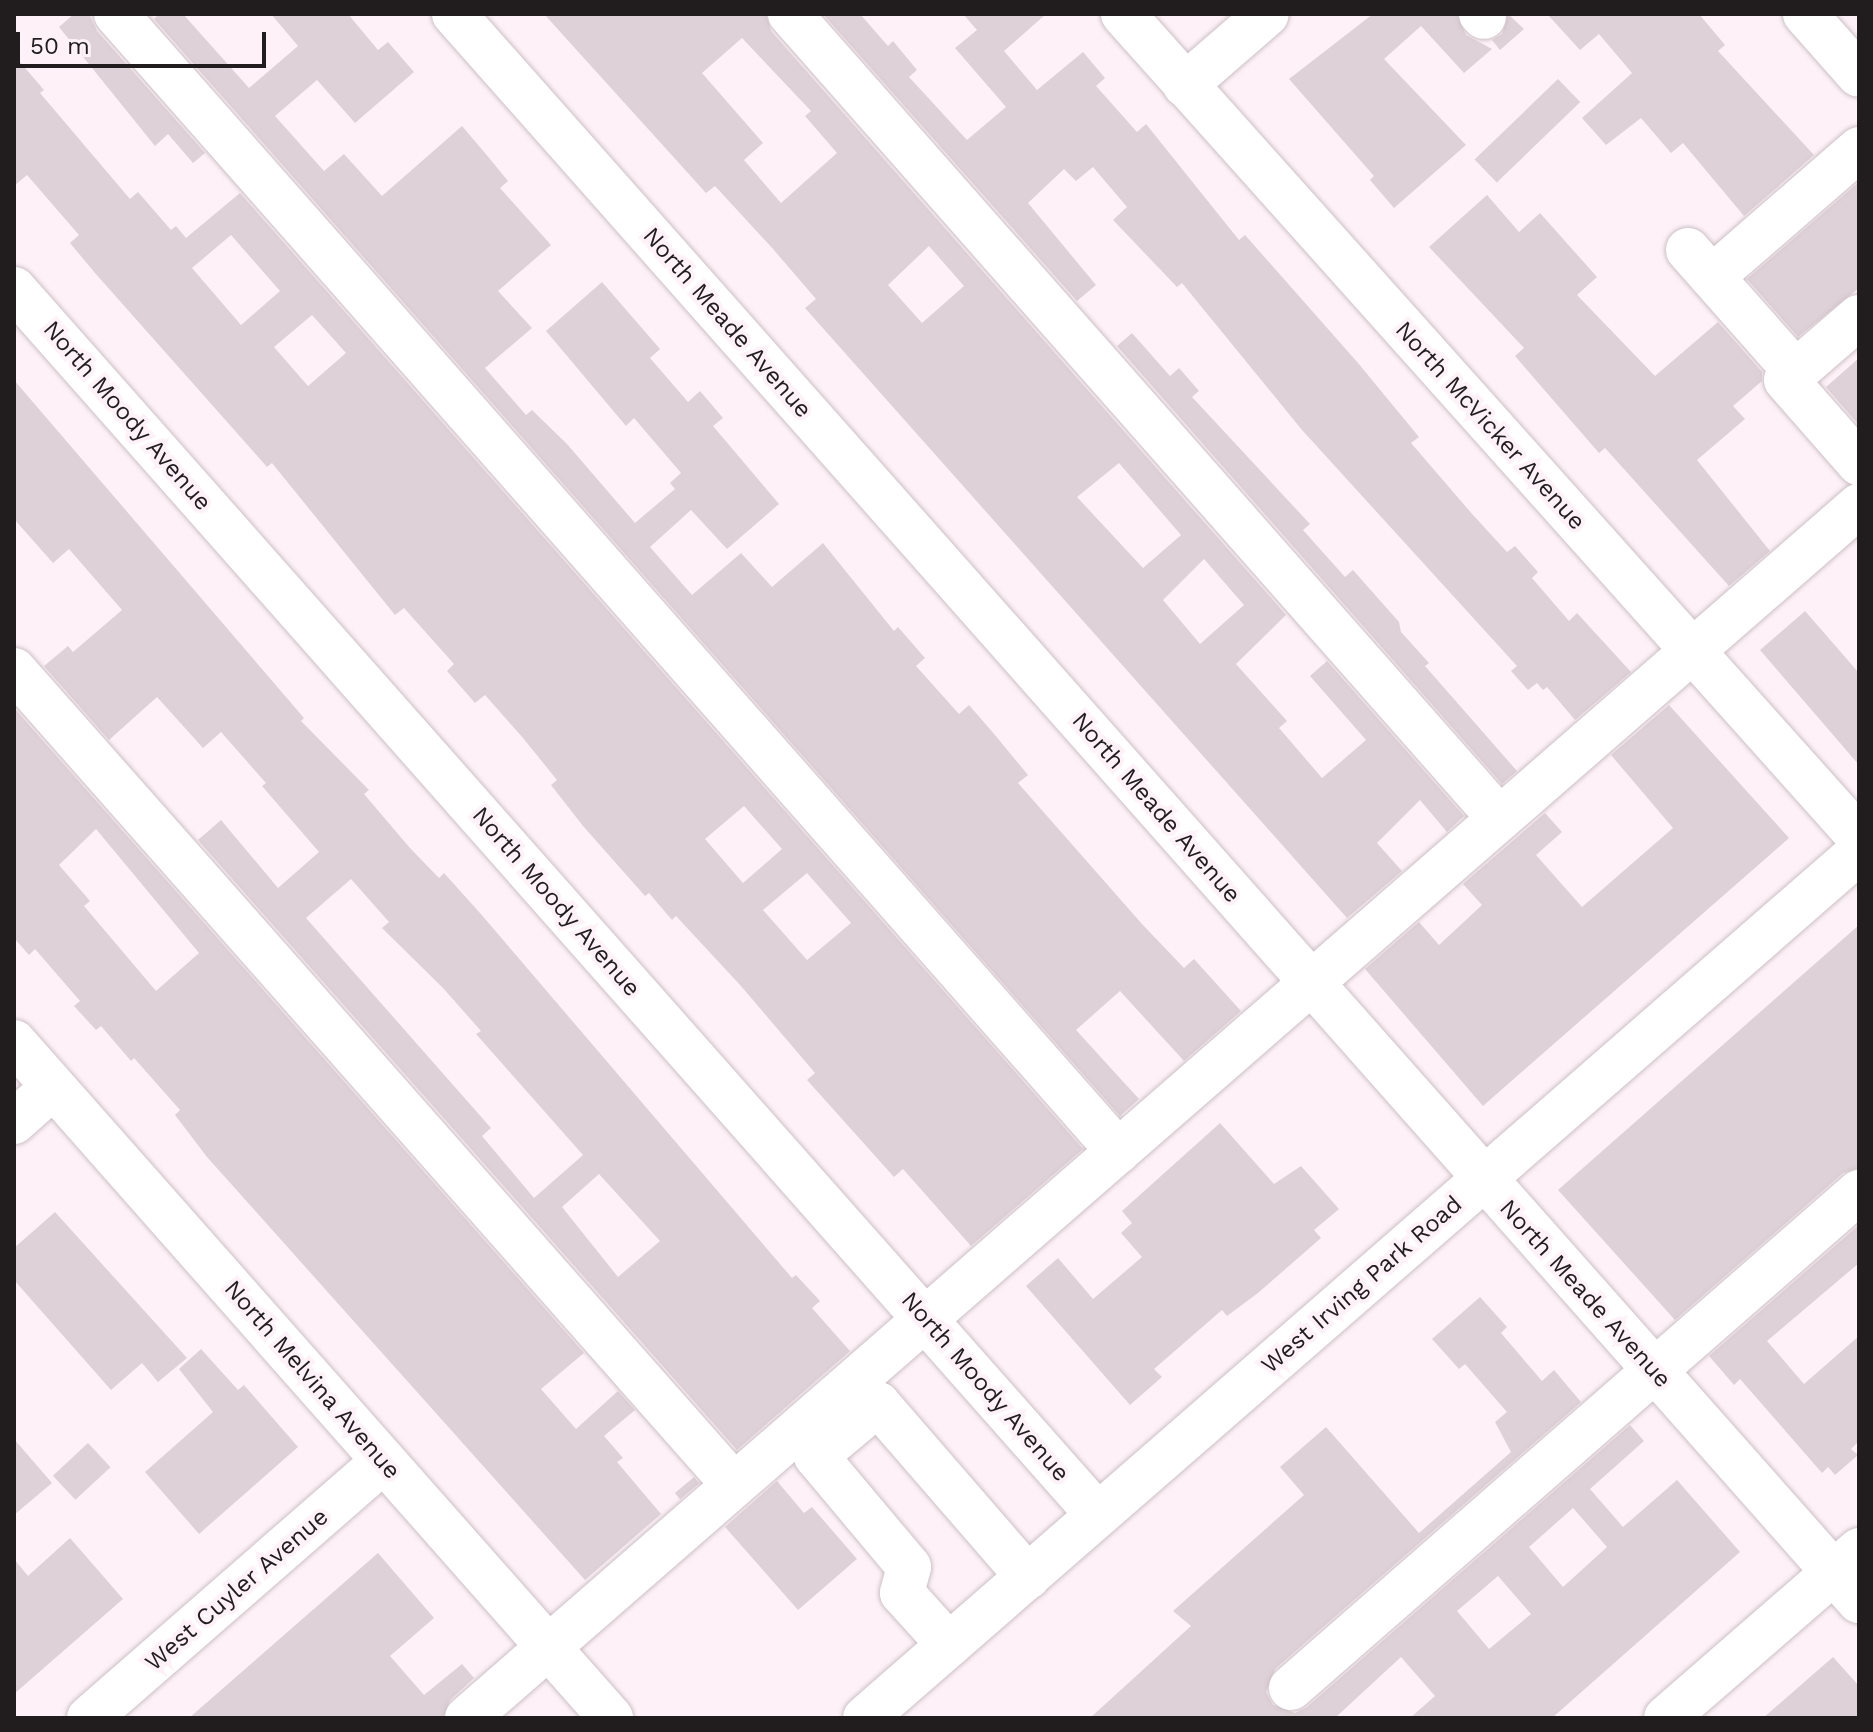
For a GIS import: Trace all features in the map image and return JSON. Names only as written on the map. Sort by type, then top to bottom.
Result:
[{"type":"street","points":[[116,14],[1118,1151]]},
{"type":"street","name":"North Meade Avenue","points":[[454,14],[1654,1371],[1850,1574]]},
{"type":"street","points":[[790,14],[1500,819]]},
{"type":"street","name":"North McVicker Avenue","points":[[1123,14],[1859,837]]},
{"type":"street","points":[[1185,85],[1267,14]]},
{"type":"street","points":[[1805,14],[1859,75]]},
{"type":"street","points":[[1796,372],[1700,264],[1859,149]]},
{"type":"street","name":"North Moody Avenue","points":[[14,289],[1098,1515]]},
{"type":"street","points":[[1859,317],[1786,380],[1859,463]]},
{"type":"street","points":[[806,1444],[925,1319],[1859,506]]},
{"type":"street","points":[[14,670],[734,1485]]},
{"type":"street","name":"West Irving Park Road","points":[[865,1718],[1859,852]]},
{"type":"street","name":"North Melvina Avenue","points":[[14,1042],[611,1718]]},
{"type":"street","points":[[14,1122],[53,1087]]},
{"type":"street","points":[[1291,1688],[1859,1192]]},
{"type":"street","points":[[467,1718],[734,1485],[878,1404],[1028,1577]]},
{"type":"street","points":[[806,1444],[909,1567],[902,1593],[949,1645]]},
{"type":"street","name":"West Cuyler Avenue","points":[[89,1718],[384,1461]]},
{"type":"street","points":[[1666,1718],[1850,1574]]},
{"type":"building","points":[[74,14],[89,14],[97,31],[205,153],[193,163],[168,134],[155,146],[59,27]]},
{"type":"building","points":[[159,14],[183,14],[249,88],[298,46],[271,14],[348,14],[378,50],[388,42],[414,72],[355,123],[317,80],[275,116],[324,171],[344,154],[382,196],[462,126],[485,153],[508,181],[500,188],[551,245],[498,291],[532,328],[485,368],[526,415],[532,410],[567,444],[635,523],[675,489],[670,483],[681,473],[634,418],[626,426],[546,331],[602,282],[660,349],[650,358],[688,402],[700,391],[723,418],[713,426],[779,504],[727,549],[691,510],[650,547],[692,595],[741,553],[772,587],[823,543],[894,631],[898,627],[925,658],[916,666],[959,714],[969,705],[995,735],[1028,775],[1018,783],[1142,924],[1184,968],[1194,959],[1241,1011],[1184,1061],[1120,991],[1076,1030],[1139,1099],[1120,1116],[154,19]]},
{"type":"building","points":[[544,14],[766,14],[771,31],[1286,615],[1236,664],[1287,721],[1279,728],[1322,778],[1366,740],[1310,676],[1327,661],[1464,816],[1447,832],[1420,800],[1377,843],[1402,871],[1347,918],[805,308],[816,299],[773,249],[715,186],[706,193]],"holes":[[[742,38],[811,111],[805,116],[837,153],[781,203],[744,160],[763,143],[702,73]],[[929,246],[964,286],[922,323],[888,285]],[[1119,463],[1181,535],[1143,568],[1077,497]],[[1204,559],[1244,605],[1200,644],[1163,600]]]},
{"type":"building","points":[[823,14],[860,14],[888,46],[893,41],[917,70],[909,77],[967,140],[1006,107],[955,48],[977,30],[963,14],[1046,14],[1004,51],[1037,90],[1083,52],[1105,78],[1096,86],[1137,132],[1146,124],[1239,240],[1245,235],[1358,363],[1419,437],[1411,443],[1473,515],[1507,552],[1515,546],[1538,572],[1532,578],[1569,621],[1577,613],[1631,672],[1575,720],[1547,687],[1543,690],[1537,683],[1528,690],[1511,671],[1517,666],[1302,430],[1182,283],[1177,287],[1113,220],[1127,207],[1093,167],[1076,181],[1064,169],[1028,203],[1096,285],[1077,301]]},
{"type":"building","points":[[1373,14],[1457,14],[1466,35],[1492,49],[1464,73],[1421,26],[1384,59],[1466,145],[1394,208],[1370,180],[1374,176],[1289,79]]},
{"type":"building","points":[[1508,14],[1524,29],[1500,50],[1492,40],[1502,34]]},
{"type":"building","points":[[1547,14],[1699,14],[1725,45],[1718,51],[1814,155],[1744,216],[1683,143],[1671,153],[1641,118],[1606,145],[1582,118],[1632,73],[1599,34],[1580,50]]},
{"type":"building","points":[[14,55],[44,90],[40,93],[130,199],[138,192],[171,230],[176,226],[186,238],[240,193],[1083,1149],[971,1246],[903,1169],[894,1177],[807,1080],[815,1073],[741,986],[676,916],[672,920],[649,893],[645,896],[583,826],[551,785],[557,780],[485,695],[475,703],[447,671],[454,664],[404,608],[395,615],[272,463],[267,467],[95,273],[70,243],[79,235],[27,175],[14,186]],"holes":[[[231,235],[280,291],[241,325],[192,268]],[[312,315],[346,353],[308,386],[274,347]],[[744,806],[782,849],[743,883],[705,839]],[[807,873],[851,923],[807,960],[763,910]]]},
{"type":"building","points":[[1558,79],[1580,102],[1497,183],[1475,160]]},
{"type":"building","points":[[1859,182],[1859,288],[1798,337],[1747,279]]},
{"type":"building","points":[[1487,195],[1519,232],[1540,213],[1597,277],[1577,295],[1655,376],[1718,322],[1762,372],[1762,381],[1733,406],[1745,419],[1697,460],[1770,551],[1729,586],[1605,448],[1599,453],[1515,356],[1524,348],[1429,247]]},
{"type":"building","points":[[1132,333],[1170,376],[1179,368],[1199,391],[1192,397],[1310,524],[1303,530],[1345,577],[1353,570],[1399,622],[1401,632],[1429,663],[1425,666],[1517,771],[1502,784],[1117,346]]},
{"type":"building","points":[[1859,358],[1859,425],[1826,387]]},
{"type":"building","points":[[14,380],[304,718],[301,721],[369,790],[364,794],[410,848],[439,878],[444,873],[792,1278],[796,1275],[820,1301],[812,1308],[850,1351],[737,1450],[198,840],[221,820],[278,888],[319,852],[262,786],[266,783],[221,732],[203,748],[157,697],[109,740],[44,666],[68,646],[73,652],[122,610],[69,549],[53,563],[14,519]],"holes":[[[351,879],[389,922],[382,928],[443,988],[481,1031],[476,1034],[583,1155],[534,1198],[482,1136],[491,1128],[306,918]],[[599,1174],[660,1241],[618,1277],[562,1207]]]},
{"type":"building","points":[[1805,611],[1859,673],[1859,765],[1760,650]]},
{"type":"building","points":[[1669,705],[1789,838],[1483,1106],[1365,969],[1419,922],[1439,945],[1482,905],[1463,884],[1545,813],[1562,832],[1536,855],[1582,907],[1673,828],[1611,755]]},
{"type":"building","points":[[14,708],[584,1353],[541,1389],[576,1429],[618,1391],[635,1410],[604,1436],[623,1458],[617,1462],[661,1514],[585,1580],[207,1157],[175,1115],[180,1110],[134,1058],[131,1061],[101,1026],[96,1030],[74,1006],[80,1001],[35,949],[29,955],[14,938]],"holes":[[[96,829],[199,953],[156,991],[84,906],[90,901],[59,865]]]},
{"type":"building","points":[[1859,925],[1859,1168],[1843,1173],[1675,1320],[1558,1190]]},
{"type":"building","points":[[1220,1123],[1274,1184],[1301,1166],[1339,1209],[1314,1230],[1321,1238],[1258,1293],[1227,1316],[1222,1310],[1154,1369],[1162,1377],[1130,1405],[1026,1286],[1058,1258],[1093,1299],[1142,1257],[1121,1233],[1132,1223],[1122,1211]]},
{"type":"building","points":[[55,1212],[187,1358],[158,1382],[142,1363],[111,1390],[14,1280],[14,1248]]},
{"type":"building","points":[[1859,1225],[1859,1263],[1767,1341],[1804,1384],[1859,1336],[1859,1441],[1851,1449],[1858,1455],[1835,1475],[1828,1467],[1822,1473],[1740,1379],[1734,1385],[1709,1356]]},
{"type":"building","points":[[1480,1297],[1507,1327],[1501,1333],[1542,1381],[1554,1370],[1581,1402],[1275,1669],[1266,1692],[1273,1705],[1295,1713],[1307,1707],[1630,1425],[1644,1441],[1590,1489],[1623,1527],[1677,1480],[1740,1552],[1552,1718],[1410,1718],[1435,1696],[1401,1657],[1335,1718],[1090,1718],[1191,1626],[1173,1611],[1304,1495],[1280,1467],[1326,1427],[1419,1533],[1511,1452],[1495,1422],[1507,1412],[1465,1364],[1459,1369],[1432,1339]],"holes":[[[1573,1508],[1607,1547],[1563,1587],[1529,1547]],[[1498,1576],[1531,1614],[1489,1649],[1457,1611]]]},
{"type":"building","points":[[201,1349],[238,1390],[244,1385],[298,1447],[199,1534],[145,1472],[213,1412],[179,1369]]},
{"type":"building","points":[[14,1439],[52,1483],[14,1515]]},
{"type":"building","points":[[88,1443],[111,1467],[75,1500],[53,1476]]},
{"type":"building","points":[[694,1477],[699,1483],[680,1499],[675,1493]]},
{"type":"building","points":[[777,1481],[804,1513],[812,1507],[857,1559],[798,1610],[725,1527]]},
{"type":"building","points":[[70,1538],[123,1599],[14,1694],[14,1559],[28,1576]]},
{"type":"building","points":[[378,1553],[434,1618],[390,1656],[424,1695],[462,1664],[474,1678],[450,1700],[443,1718],[189,1718]]},
{"type":"building","points":[[1833,1657],[1859,1686],[1859,1718],[1763,1718]]}]
